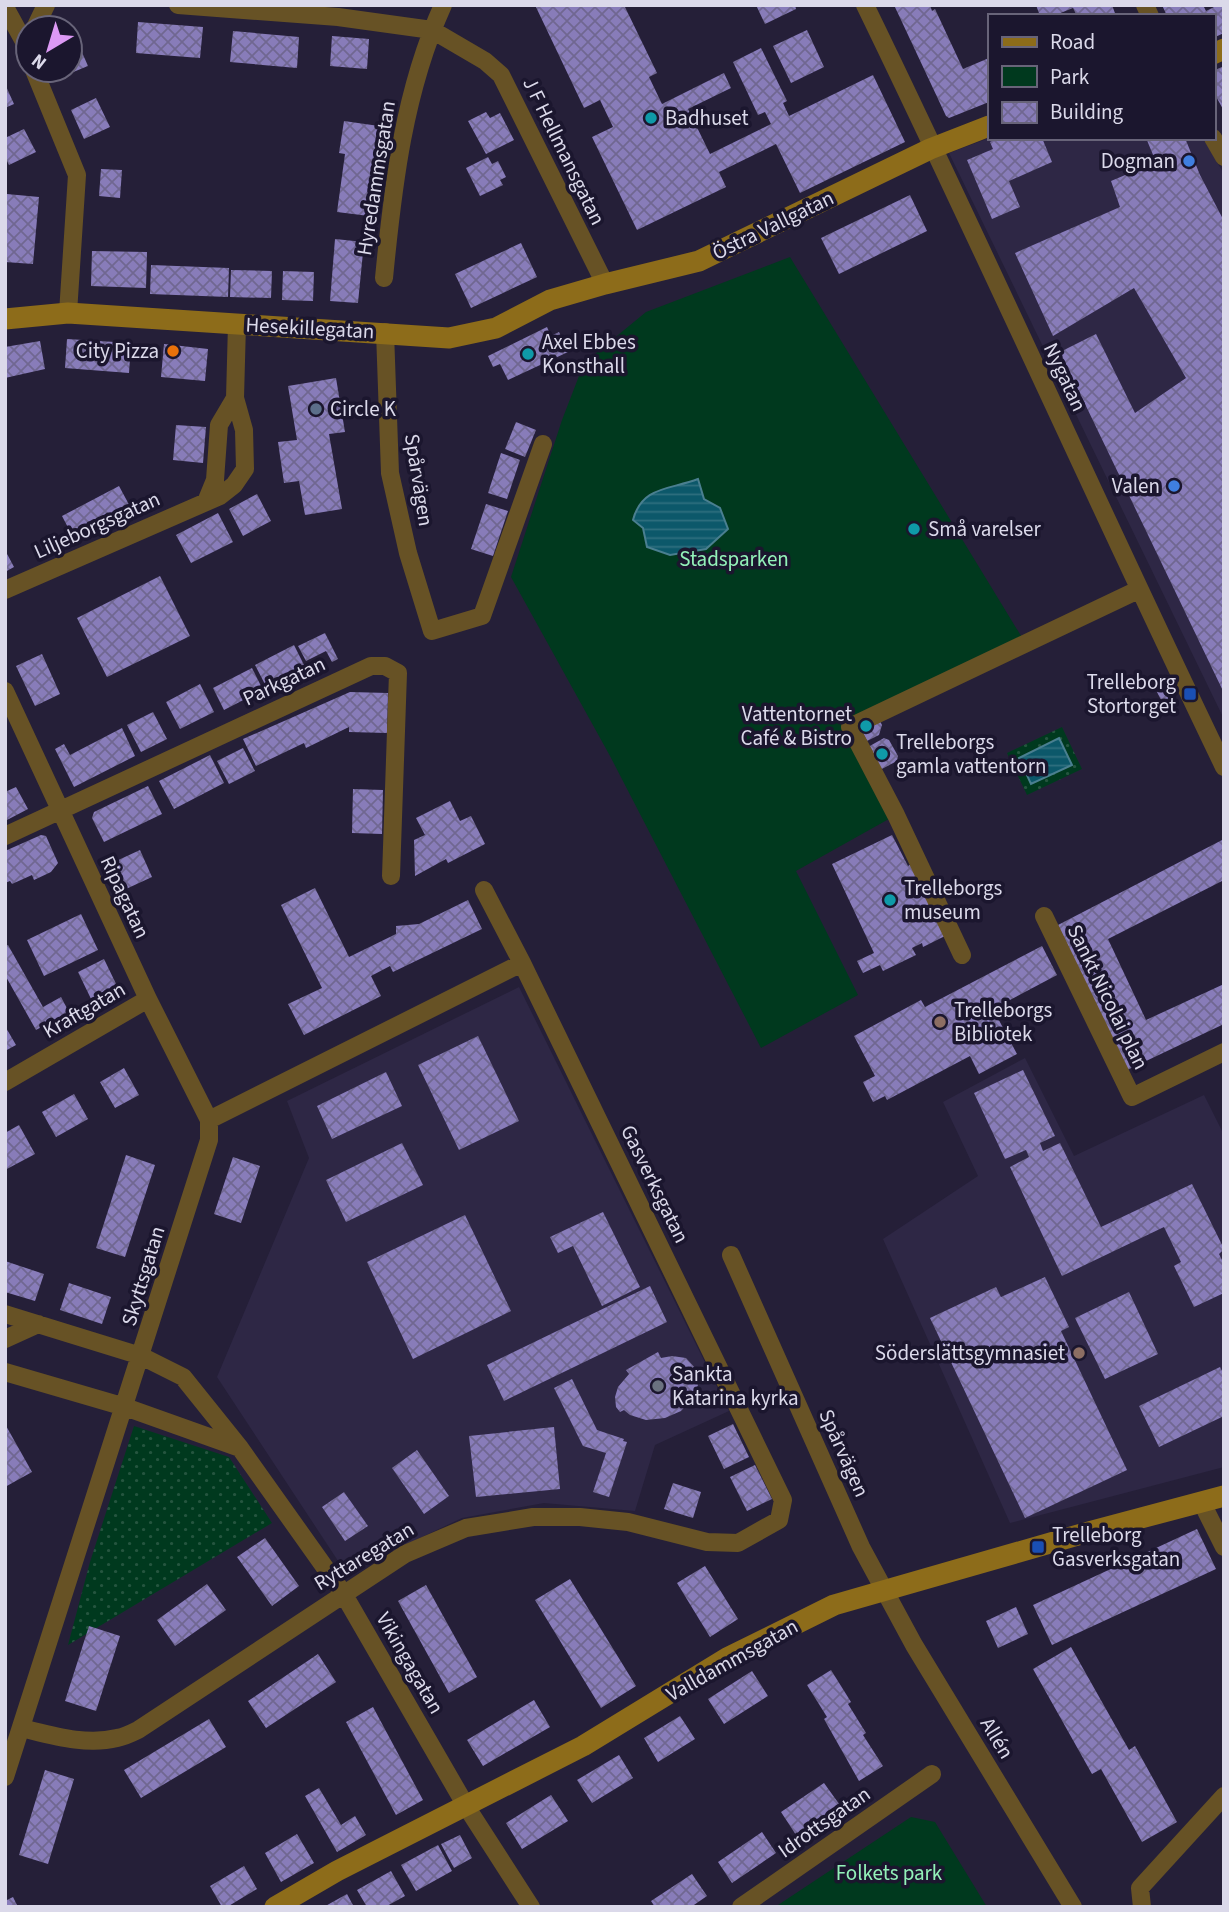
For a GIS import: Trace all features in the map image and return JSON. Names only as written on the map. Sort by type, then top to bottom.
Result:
[{"type":"street","points":[[178,5],[336,11],[432,30]]},
{"type":"street","name":"Hyredammsgatan","points":[[384,278],[393,192],[407,114],[432,30],[443,5]]},
{"type":"street","name":"Nygatan","points":[[865,5],[1138,590],[1224,767]]},
{"type":"street","name":"J F Hellmansgatan","points":[[432,30],[485,61],[501,75],[605,284]]},
{"type":"street","points":[[40,84],[77,175],[68,313]]},
{"type":"street","name":"Östra Vallgatan","points":[[605,284],[699,261],[934,148],[988,126]]},
{"type":"street","points":[[1214,140],[1224,158]]},
{"type":"street","name":"Hesekillegatan","points":[[5,319],[68,313],[449,338],[496,328],[550,300],[605,284]]},
{"type":"street","name":"Liljeborgsgatan","points":[[5,590],[220,496],[234,485],[246,468],[244,430],[235,398],[237,324]]},
{"type":"street","name":"Spårvägen","points":[[385,332],[390,473],[408,553],[432,631],[482,617],[543,444]]},
{"type":"street","name":"Liljeborgsgatan","points":[[206,502],[215,480],[219,425],[235,398]]},
{"type":"street","points":[[962,955],[896,814],[850,727],[1138,590]]},
{"type":"street","name":"Parkgatan","points":[[5,836],[371,666],[385,666],[398,673],[391,876]]},
{"type":"street","name":"Ripagatan","points":[[5,691],[148,999],[209,1120]]},
{"type":"street","name":"Gasverksgatan","points":[[484,890],[783,1500]]},
{"type":"street","name":"Sankt Nicolai plan","points":[[1044,916],[1132,1097],[1224,1052]]},
{"type":"street","points":[[209,1120],[522,963]]},
{"type":"street","name":"Kraftgatan","points":[[5,1082],[148,999]]},
{"type":"street","name":"Skyttsgatan","points":[[5,1777],[209,1140],[209,1120]]},
{"type":"street","name":"Spårvägen","points":[[731,1255],[861,1547],[885,1591]]},
{"type":"street","name":"Vikingagatan","points":[[5,1314],[141,1356],[183,1377],[240,1448],[343,1593],[466,1806],[531,1907]]},
{"type":"street","points":[[5,1339],[38,1324]]},
{"type":"street","points":[[5,1371],[125,1407],[240,1448]]},
{"type":"street","name":"Valldammsgatan","points":[[275,1907],[337,1871],[583,1746],[727,1658],[834,1605],[1224,1496]]},
{"type":"street","name":"Ryttaregatan","points":[[21,1728],[65,1738],[88,1739],[116,1739],[138,1730],[405,1554],[466,1528],[533,1517],[580,1517],[628,1522],[707,1542],[738,1543],[779,1520],[783,1500]]},
{"type":"street","points":[[1202,1503],[1224,1547]]},
{"type":"street","name":"Allén","points":[[885,1591],[914,1644],[1073,1907]]},
{"type":"street","name":"Idrottsgatan","points":[[741,1907],[932,1774]]},
{"type":"street","points":[[1142,1907],[1140,1888],[1224,1796]]},
{"type":"shaded area","points":[[988,138],[1204,140],[1224,174],[1224,719],[949,153]]},
{"type":"shaded area","points":[[519,987],[729,1411],[655,1445],[635,1511],[544,1503],[462,1518],[346,1573],[217,1377],[309,1158],[287,1101]]},
{"type":"shaded area","name":"Söderslättsgymnasiet","points":[[1025,1058],[1074,1156],[1204,1095],[1224,1135],[1224,1467],[1010,1523],[883,1239],[978,1176],[943,1102]]},
{"type":"green space","name":"Stadsparken","points":[[790,257],[1026,644],[851,727],[896,815],[796,871],[858,995],[761,1048],[610,756],[511,577],[562,420],[584,363],[646,312]]},
{"type":"green space","points":[[1062,727],[1082,769],[1027,795],[1007,753]]},
{"type":"green space","points":[[134,1426],[229,1457],[272,1523],[68,1645],[90,1562]]},
{"type":"green space","name":"Folkets park","points":[[911,1817],[935,1822],[987,1907],[775,1907]]},
{"type":"water","points":[[698,479],[704,499],[720,508],[728,529],[706,549],[670,555],[647,547],[643,528],[633,520],[643,501],[658,491]]},
{"type":"water","points":[[1059,738],[1072,765],[1031,784],[1019,758]]},
{"type":"building","name":"Badhuset","points":[[535,5],[624,5],[657,73],[649,77],[662,104],[724,73],[731,88],[688,109],[710,154],[771,124],[765,112],[758,115],[733,62],[761,48],[787,101],[783,103],[789,116],[873,75],[905,142],[800,193],[776,144],[719,172],[726,187],[637,230],[592,137],[613,127],[600,100],[584,108]]},
{"type":"building","points":[[756,5],[795,5],[796,9],[765,24]]},
{"type":"building","points":[[894,5],[930,5],[932,11],[935,9],[963,69],[988,58],[988,102],[949,118]]},
{"type":"building","points":[[1036,5],[1112,5],[1115,14],[1076,14],[1073,8],[1058,14],[1039,14]]},
{"type":"building","points":[[1162,5],[1203,5],[1206,11],[1224,5],[1224,33],[1215,37],[1215,14],[1166,14]]},
{"type":"building","points":[[138,22],[203,27],[200,58],[136,53]]},
{"type":"building","points":[[807,30],[824,67],[791,83],[773,46]]},
{"type":"building","points":[[233,31],[299,37],[297,68],[230,62]]},
{"type":"building","points":[[332,36],[369,39],[367,69],[330,66]]},
{"type":"building","points":[[1224,66],[1224,111],[1215,95],[1215,70]]},
{"type":"building","points":[[5,84],[14,104],[5,108]]},
{"type":"building","points":[[96,98],[110,127],[84,139],[71,110]]},
{"type":"building","points":[[486,112],[490,118],[500,113],[514,140],[486,154],[468,121]]},
{"type":"building","points":[[344,121],[379,126],[369,216],[337,212],[345,154],[339,153]]},
{"type":"building","points":[[24,129],[36,152],[9,165],[5,157],[5,138]]},
{"type":"building","points":[[1043,140],[1052,162],[1009,181],[1020,207],[992,219],[967,160],[993,149],[990,142]]},
{"type":"building","points":[[1147,140],[1186,140],[1224,221],[1224,693],[1060,352],[1096,334],[1135,413],[1186,378],[1134,288],[1053,336],[1015,253],[1120,207],[1111,181],[1156,162]]},
{"type":"building","points":[[488,157],[492,164],[498,161],[506,177],[500,180],[503,185],[480,196],[466,168]]},
{"type":"building","points":[[101,169],[122,170],[120,198],[99,196]]},
{"type":"building","points":[[7,194],[39,197],[33,264],[5,262]]},
{"type":"building","points":[[910,195],[927,231],[839,274],[821,238]]},
{"type":"building","points":[[335,239],[364,242],[358,303],[330,301]]},
{"type":"building","points":[[521,243],[537,277],[471,308],[455,274]]},
{"type":"building","points":[[92,251],[147,252],[146,288],[91,286]]},
{"type":"building","points":[[151,265],[229,268],[228,297],[150,294]]},
{"type":"building","points":[[231,270],[272,271],[271,298],[230,297]]},
{"type":"building","points":[[283,271],[314,272],[313,301],[282,300]]},
{"type":"building","name":"Axel Ebbes Konsthall","points":[[547,327],[551,336],[559,332],[568,352],[508,380],[500,364],[493,367],[488,356]]},
{"type":"building","points":[[67,339],[131,343],[129,373],[65,368]]},
{"type":"building","points":[[40,341],[45,369],[5,378],[5,347]]},
{"type":"building","points":[[164,344],[208,349],[205,381],[161,377]]},
{"type":"building","points":[[336,378],[345,432],[329,434],[342,509],[305,515],[299,481],[284,483],[278,442],[297,440],[288,386]]},
{"type":"building","points":[[516,422],[536,430],[525,457],[505,449]]},
{"type":"building","points":[[176,425],[206,427],[203,463],[173,460]]},
{"type":"building","points":[[501,453],[520,460],[507,499],[488,493]]},
{"type":"building","points":[[119,486],[133,512],[75,541],[62,516]]},
{"type":"building","points":[[257,494],[271,521],[243,536],[229,509]]},
{"type":"building","points":[[486,504],[508,511],[493,556],[471,549]]},
{"type":"building","points":[[218,513],[233,542],[191,563],[176,535]]},
{"type":"building","points":[[5,550],[14,567],[5,572]]},
{"type":"building","points":[[160,576],[190,636],[107,677],[77,618]]},
{"type":"building","points":[[325,633],[338,659],[332,662],[326,651],[306,661],[298,646]]},
{"type":"building","points":[[294,645],[308,673],[269,692],[255,665]]},
{"type":"building","points":[[42,654],[60,694],[35,706],[16,666]]},
{"type":"building","points":[[252,668],[263,690],[224,710],[213,688]]},
{"type":"building","points":[[200,684],[214,712],[180,729],[166,702]]},
{"type":"building","points":[[1165,687],[1171,699],[1163,704],[1157,692]]},
{"type":"building","points":[[350,692],[388,693],[387,733],[349,732],[349,727],[306,748],[304,743],[256,766],[243,739]]},
{"type":"building","points":[[153,712],[167,739],[141,752],[127,725]]},
{"type":"building","name":"Vattentornet Café & Bistro","points":[[876,713],[882,725],[879,735],[867,741],[854,716]]},
{"type":"building","points":[[122,728],[135,756],[74,787],[55,749],[64,744],[70,755]]},
{"type":"building","name":"Trelleborgs gamla vattentorn","points":[[884,738],[889,740],[898,756],[897,761],[880,770],[868,747]]},
{"type":"building","points":[[243,748],[255,771],[229,784],[217,761]]},
{"type":"building","points":[[210,755],[224,783],[174,809],[159,781]]},
{"type":"building","points":[[148,786],[162,814],[104,842],[92,818],[94,812]]},
{"type":"building","points":[[16,787],[28,809],[7,820],[5,792]]},
{"type":"building","points":[[353,789],[383,790],[382,834],[352,833]]},
{"type":"building","points":[[450,801],[460,821],[471,816],[485,844],[448,863],[446,859],[415,876],[414,840],[425,835],[416,818]]},
{"type":"building","points":[[41,835],[46,836],[58,863],[51,872],[34,880],[32,875],[12,884],[10,881],[5,883],[5,851]]},
{"type":"building","name":"Trelleborgs museum","points":[[892,835],[908,866],[913,863],[947,935],[923,947],[922,943],[912,948],[916,955],[883,971],[880,965],[863,973],[857,961],[874,953],[832,864]]},
{"type":"building","points":[[1224,839],[1224,880],[1108,939],[1146,1020],[1224,984],[1224,1024],[1125,1071],[1058,925]]},
{"type":"building","points":[[140,850],[152,877],[126,889],[114,862]]},
{"type":"building","points":[[315,888],[349,957],[396,934],[396,926],[419,924],[468,900],[482,929],[393,972],[390,966],[371,976],[381,996],[304,1035],[288,1004],[322,988],[281,905]]},
{"type":"building","points":[[81,914],[98,950],[44,976],[27,940]]},
{"type":"building","points":[[8,945],[43,1007],[61,997],[69,1012],[36,1030],[5,975],[5,946]]},
{"type":"building","name":"Trelleborgs Bibliotek","points":[[1042,946],[1057,975],[993,1009],[1017,1054],[979,1074],[970,1056],[887,1100],[885,1096],[873,1102],[863,1082],[875,1076],[854,1036],[921,1000],[925,1007]]},
{"type":"building","points":[[104,959],[119,990],[93,1003],[78,972]]},
{"type":"building","points":[[5,1026],[16,1045],[5,1051]]},
{"type":"building","points":[[478,1036],[519,1121],[459,1150],[418,1065]]},
{"type":"building","points":[[124,1068],[139,1095],[115,1108],[100,1082]]},
{"type":"building","points":[[1023,1070],[1055,1136],[1040,1143],[1043,1151],[1060,1143],[1101,1227],[1192,1184],[1224,1249],[1219,1254],[1224,1264],[1224,1293],[1194,1307],[1174,1266],[1181,1262],[1164,1227],[1062,1276],[1010,1167],[1029,1157],[1026,1150],[1005,1159],[974,1093]]},
{"type":"building","points":[[386,1072],[402,1106],[332,1139],[317,1106]]},
{"type":"building","points":[[74,1094],[88,1119],[56,1137],[42,1112]]},
{"type":"building","points":[[19,1125],[35,1154],[5,1170],[5,1133]]},
{"type":"building","points":[[402,1143],[423,1185],[346,1222],[326,1180]]},
{"type":"building","points":[[126,1155],[155,1165],[125,1257],[96,1248]]},
{"type":"building","points":[[233,1157],[260,1166],[241,1223],[214,1214]]},
{"type":"building","points":[[603,1212],[640,1287],[602,1306],[573,1246],[558,1253],[550,1237]]},
{"type":"building","points":[[465,1215],[511,1311],[413,1359],[367,1262]]},
{"type":"building","points":[[5,1261],[44,1274],[35,1301],[5,1292]]},
{"type":"building","points":[[1045,1277],[1069,1327],[1061,1331],[1127,1470],[1025,1518],[930,1318],[996,1287],[1001,1297]]},
{"type":"building","points":[[69,1283],[111,1297],[102,1324],[60,1310]]},
{"type":"building","points":[[650,1286],[667,1322],[504,1401],[487,1365]]},
{"type":"building","points":[[1129,1292],[1158,1354],[1105,1379],[1075,1318]]},
{"type":"building","name":"Sankta Katarina kyrka","points":[[658,1352],[661,1358],[686,1358],[697,1370],[694,1375],[698,1385],[692,1399],[681,1411],[665,1418],[646,1420],[624,1410],[620,1412],[616,1407],[615,1397],[618,1387],[629,1374],[626,1370]]},
{"type":"building","points":[[1220,1367],[1224,1375],[1224,1416],[1159,1447],[1139,1406]]},
{"type":"building","points":[[572,1379],[597,1430],[627,1442],[609,1497],[593,1492],[606,1453],[583,1446],[554,1388]]},
{"type":"building","points":[[5,1424],[32,1472],[5,1487]]},
{"type":"building","points":[[733,1424],[749,1457],[724,1469],[708,1436]]},
{"type":"building","points":[[554,1427],[560,1489],[476,1497],[469,1436]]},
{"type":"building","points":[[417,1450],[449,1496],[424,1514],[392,1468]]},
{"type":"building","points":[[755,1465],[772,1499],[747,1511],[730,1477]]},
{"type":"building","points":[[673,1483],[701,1492],[693,1518],[664,1509]]},
{"type":"building","points":[[344,1492],[368,1526],[345,1541],[322,1507]]},
{"type":"building","points":[[1197,1529],[1216,1569],[1052,1645],[1033,1605]]},
{"type":"building","points":[[265,1538],[299,1586],[272,1606],[237,1557]]},
{"type":"building","points":[[705,1566],[738,1619],[710,1637],[677,1583]]},
{"type":"building","points":[[570,1579],[636,1686],[601,1708],[535,1600]]},
{"type":"building","points":[[207,1584],[226,1610],[175,1646],[157,1620]]},
{"type":"building","points":[[426,1585],[477,1677],[449,1693],[398,1601]]},
{"type":"building","points":[[1016,1607],[1028,1634],[998,1648],[986,1621]]},
{"type":"building","points":[[89,1626],[120,1636],[96,1711],[65,1701]]},
{"type":"building","points":[[1071,1647],[1129,1750],[1135,1746],[1177,1822],[1142,1842],[1101,1769],[1092,1774],[1033,1669]]},
{"type":"building","points":[[318,1654],[336,1682],[266,1728],[248,1701]]},
{"type":"building","points":[[831,1670],[851,1702],[848,1704],[866,1733],[863,1735],[883,1766],[859,1781],[824,1719],[827,1717],[807,1685]]},
{"type":"building","points":[[752,1671],[768,1696],[724,1724],[708,1699]]},
{"type":"building","points":[[534,1700],[550,1727],[483,1766],[467,1740]]},
{"type":"building","points":[[373,1707],[423,1800],[396,1815],[346,1722]]},
{"type":"building","points":[[680,1716],[695,1739],[658,1762],[644,1738]]},
{"type":"building","points":[[209,1719],[226,1747],[141,1798],[124,1770]]},
{"type":"building","points":[[619,1755],[633,1778],[592,1803],[577,1780]]},
{"type":"building","points":[[45,1770],[74,1779],[48,1864],[19,1855]]},
{"type":"building","points":[[824,1783],[842,1808],[798,1838],[781,1812]]},
{"type":"building","points":[[319,1788],[341,1825],[355,1816],[366,1835],[337,1852],[305,1796]]},
{"type":"building","points":[[551,1795],[568,1821],[522,1849],[506,1823]]},
{"type":"building","points":[[762,1832],[776,1853],[732,1883],[718,1862]]},
{"type":"building","points":[[297,1834],[314,1863],[281,1882],[265,1853]]},
{"type":"building","points":[[460,1835],[472,1858],[454,1868],[441,1844]]},
{"type":"building","points":[[438,1845],[452,1871],[416,1891],[401,1865]]},
{"type":"building","points":[[244,1866],[257,1889],[227,1907],[222,1907],[210,1886]]},
{"type":"building","points":[[391,1871],[405,1896],[385,1907],[367,1907],[357,1890]]},
{"type":"building","points":[[692,1874],[707,1896],[691,1907],[655,1907],[651,1901]]},
{"type":"building","points":[[347,1894],[354,1907],[324,1907],[329,1904]]},
{"type":"building","points":[[13,1897],[18,1907],[5,1907],[5,1901]]},
{"type":"place","name":"Badhuset","points":[[651,118]]},
{"type":"place","name":"Dogman","points":[[1189,161]]},
{"type":"place","name":"City Pizza","points":[[173,351]]},
{"type":"place","name":"Axel Ebbes Konsthall","points":[[528,354]]},
{"type":"place","name":"Circle K","points":[[316,409]]},
{"type":"place","name":"Valen","points":[[1174,486]]},
{"type":"place","name":"Små varelser","points":[[914,529]]},
{"type":"place","name":"Trelleborg Stortorget","points":[[1190,694]]},
{"type":"place","name":"Vattentornet Café & Bistro","points":[[866,726]]},
{"type":"place","name":"Trelleborgs gamla vattentorn","points":[[882,754]]},
{"type":"place","name":"Trelleborgs museum","points":[[890,900]]},
{"type":"place","name":"Trelleborgs Bibliotek","points":[[940,1022]]},
{"type":"place","name":"Söderslättsgymnasiet","points":[[1079,1353]]},
{"type":"place","name":"Sankta Katarina kyrka","points":[[658,1386]]},
{"type":"place","name":"Trelleborg Gasverksgatan","points":[[1038,1547]]}]
